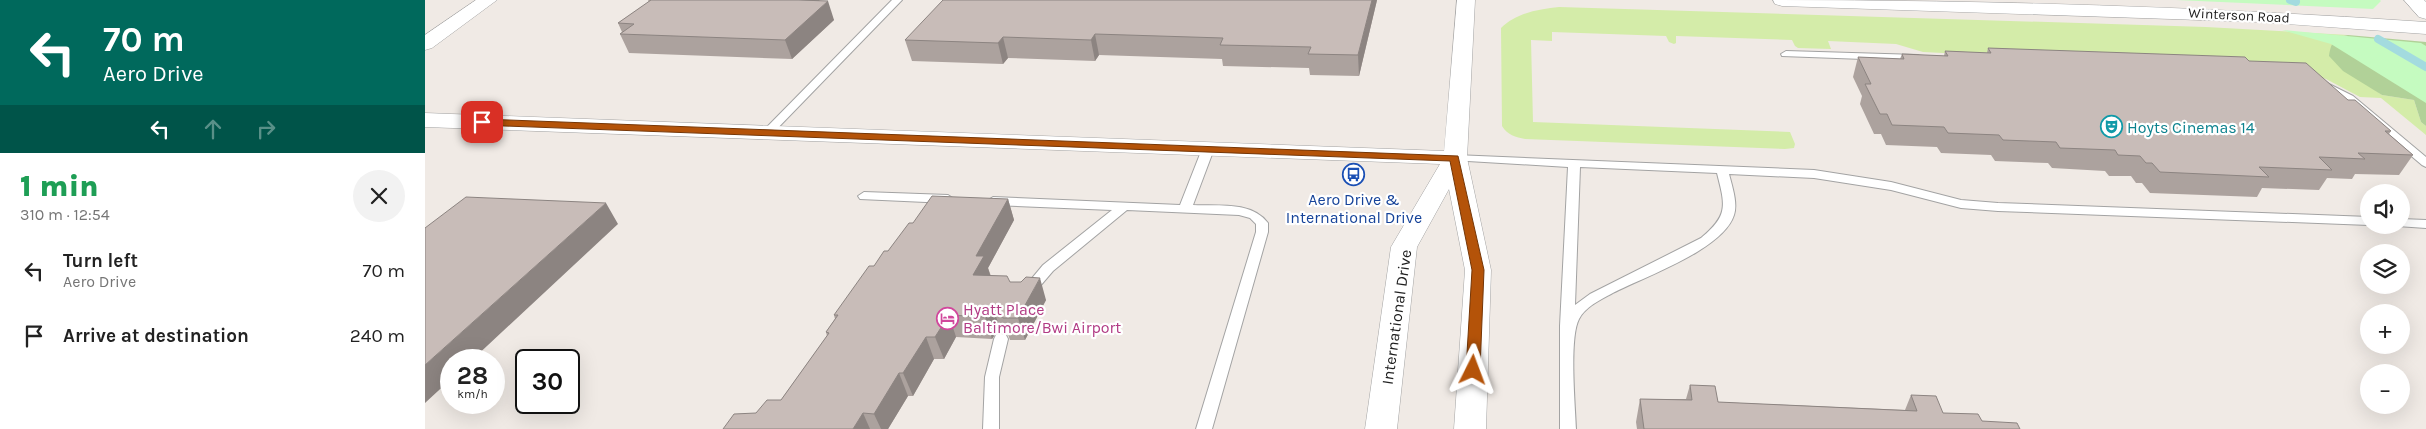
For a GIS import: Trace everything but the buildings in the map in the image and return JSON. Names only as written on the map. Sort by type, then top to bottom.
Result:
[{"type":"street","points":[[425,44],[488,0]]},
{"type":"street","name":"International Drive","points":[[1466,0],[1455,158],[1478,270],[1470,429]]},
{"type":"street","name":"Winterson Road","points":[[1782,0],[2260,16],[2426,28]]},
{"type":"street","points":[[2413,0],[2426,13]]},
{"type":"street","points":[[425,120],[1455,158]]},
{"type":"street","name":"International Drive","points":[[1381,429],[1404,247],[1455,158]]},
{"type":"lane","points":[[766,134],[897,0]]},
{"type":"lane","points":[[1786,54],[1927,58]]},
{"type":"lane","points":[[2316,80],[2349,98],[2426,163]]},
{"type":"lane","points":[[1185,209],[1208,149]]},
{"type":"lane","points":[[1455,158],[1814,174],[1858,179],[1961,204],[2360,221]]},
{"type":"lane","points":[[1568,429],[1567,333],[1574,163]]},
{"type":"lane","points":[[1567,333],[1572,318],[1582,306],[1603,292],[1705,242],[1723,227],[1728,216],[1722,170]]},
{"type":"lane","points":[[864,196],[960,200]]},
{"type":"lane","points":[[979,200],[1239,211],[1254,215],[1262,223],[1262,232],[1204,429]]},
{"type":"lane","points":[[1022,299],[1048,268],[1124,206]]},
{"type":"lane","points":[[2410,223],[2426,224]]},
{"type":"lane","points":[[991,429],[992,377],[1001,339]]},
{"type":"green space","points":[[2176,0],[2380,0],[2381,1],[2373,9]]},
{"type":"green space","points":[[1559,7],[2206,27],[2348,35],[2337,37],[2368,85],[2382,95],[2414,100],[2421,122],[2426,126],[2426,135],[2381,98],[2360,97],[2326,79],[2303,71],[1923,52],[1896,44],[1828,41],[1831,49],[1798,48],[1792,40],[1676,36],[1676,43],[1674,44],[1669,42],[1666,36],[1552,32],[1552,41],[1531,40],[1533,122],[1790,132],[1795,144],[1794,148],[1525,139],[1509,134],[1502,126],[1501,28],[1521,15]]},
{"type":"green space","points":[[2282,30],[2421,43],[2426,46],[2426,103],[2331,44]]},
{"type":"green space","points":[[2348,35],[2426,42],[2426,126],[2421,122],[2414,100],[2382,95],[2343,71],[2329,56],[2334,41],[2339,37]]},
{"type":"waterway","points":[[2290,0],[2296,2]]},
{"type":"waterway","points":[[2378,39],[2426,67]]},
{"type":"place","name":"Hoyts Cinemas 14","points":[[2111,127]]},
{"type":"place","name":"Aero Drive & International Drive","points":[[1354,175]]},
{"type":"place","name":"Hyatt Place Baltimore/Bwi Airport","points":[[947,318]]},
{"type":"route","points":[[482,122],[1455,158],[1478,270],[1473,370]]}]
